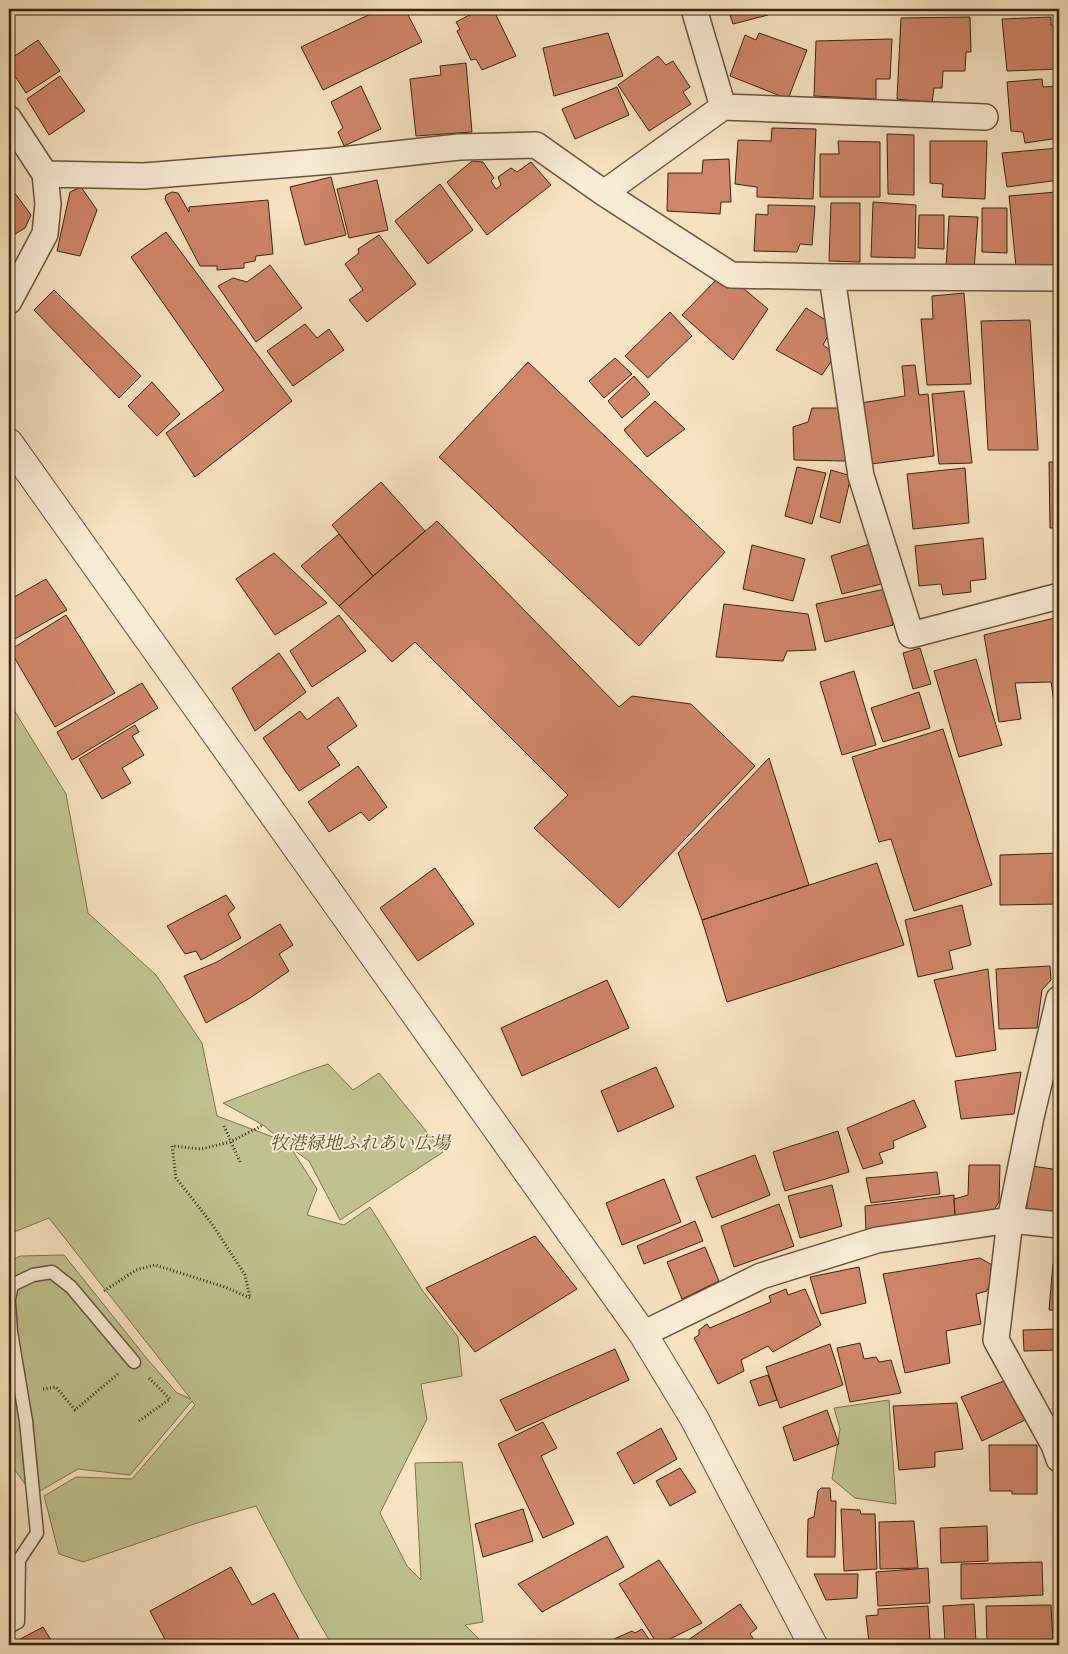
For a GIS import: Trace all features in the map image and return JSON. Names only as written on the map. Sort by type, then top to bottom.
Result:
[{"type":"street","points":[[694,9],[723,108]]},
{"type":"street","points":[[604,192],[723,108],[985,117]]},
{"type":"street","points":[[9,120],[45,174],[48,204],[45,234],[9,301]]},
{"type":"street","points":[[45,174],[144,176],[332,161],[459,147],[536,145],[731,275],[1059,278]]},
{"type":"street","points":[[832,277],[861,476],[911,635],[1059,596]]},
{"type":"street","points":[[9,443],[643,1334],[694,1418],[814,1645]]},
{"type":"street","points":[[1059,1000],[1031,1117],[1010,1220],[996,1340],[1054,1445],[1059,1459]]},
{"type":"street","points":[[643,1334],[761,1276],[877,1240],[1010,1220],[1059,1226]]},
{"type":"lane","points":[[9,1299],[12,1285],[33,1275],[52,1272],[71,1286],[134,1362]]},
{"type":"lane","points":[[9,1303],[11,1332],[22,1394],[37,1533],[18,1560],[18,1622],[9,1627]]},
{"type":"path","points":[[106,1290],[136,1270],[155,1265],[225,1287],[250,1298],[245,1275],[212,1224],[176,1178],[172,1146],[201,1149],[230,1142],[263,1125]]},
{"type":"path","points":[[224,1126],[240,1162]]},
{"type":"path","points":[[22,1394],[56,1387],[75,1410],[134,1362],[170,1399],[139,1421]]},
{"type":"green space","name":"牧港緑地ふれあい広場","points":[[9,702],[66,794],[88,913],[156,975],[202,1043],[217,1116],[281,1140],[263,1125],[223,1103],[328,1064],[353,1090],[379,1073],[443,1152],[340,1220],[309,1161],[291,1148],[317,1189],[307,1215],[344,1225],[370,1207],[422,1290],[458,1337],[462,1376],[421,1384],[427,1419],[380,1513],[407,1566],[421,1580],[415,1463],[462,1462],[483,1622],[465,1625],[485,1645],[332,1645],[256,1506],[197,1523],[83,1562],[59,1554],[44,1496],[76,1477],[132,1479],[195,1405],[192,1401],[130,1475],[78,1469],[33,1495],[12,1466],[9,1435],[9,1262],[20,1256],[64,1255],[148,1360],[177,1393],[191,1399],[49,1218],[9,1234]]},
{"type":"green space","points":[[889,1400],[896,1504],[855,1498],[832,1479],[840,1429],[834,1408]]},
{"type":"building","points":[[381,9],[405,9],[422,42],[323,90],[301,47]]},
{"type":"building","points":[[481,9],[493,9],[516,56],[482,70],[476,59],[471,60],[457,31],[460,29],[456,22]]},
{"type":"building","points":[[728,9],[766,9],[768,15],[733,24]]},
{"type":"building","points":[[970,17],[971,52],[966,52],[965,71],[943,71],[942,88],[934,88],[932,103],[897,99],[901,18]]},
{"type":"building","points":[[1051,17],[1051,25],[1059,26],[1059,69],[1007,71],[1002,19]]},
{"type":"building","points":[[608,33],[623,76],[554,96],[543,48]]},
{"type":"building","points":[[759,33],[807,50],[788,99],[730,76],[745,35],[756,40]]},
{"type":"building","points":[[892,39],[890,79],[876,79],[876,99],[814,96],[816,41]]},
{"type":"building","points":[[38,40],[60,71],[26,93],[9,67],[9,60]]},
{"type":"building","points":[[658,56],[666,65],[673,61],[690,87],[683,92],[691,104],[649,131],[618,85]]},
{"type":"building","points":[[466,63],[472,132],[416,136],[410,79],[441,75],[440,66]]},
{"type":"building","points":[[60,76],[85,111],[49,135],[27,99]]},
{"type":"building","points":[[1042,79],[1043,87],[1059,86],[1059,138],[1025,143],[1023,132],[1011,131],[1007,82]]},
{"type":"building","points":[[361,86],[381,129],[344,146],[338,132],[343,128],[331,102]]},
{"type":"building","points":[[617,87],[629,115],[575,139],[562,109]]},
{"type":"building","points":[[772,128],[816,129],[813,199],[757,197],[757,187],[735,184],[738,140],[771,141]]},
{"type":"building","points":[[887,134],[914,135],[914,195],[888,194]]},
{"type":"building","points":[[838,141],[880,142],[880,197],[820,197],[820,154],[839,154]]},
{"type":"building","points":[[930,141],[987,141],[985,199],[942,197],[943,184],[930,183]]},
{"type":"building","points":[[1059,148],[1059,180],[1007,187],[1002,153]]},
{"type":"building","points":[[729,159],[731,202],[721,202],[720,214],[667,211],[668,173],[702,173],[703,160]]},
{"type":"building","points":[[472,161],[483,162],[494,178],[491,181],[496,189],[501,185],[498,177],[511,168],[517,172],[531,162],[551,185],[487,235],[447,182]]},
{"type":"building","points":[[331,177],[346,235],[305,245],[290,187]]},
{"type":"building","points":[[377,180],[388,230],[349,238],[337,189]]},
{"type":"building","points":[[440,184],[473,230],[428,264],[395,221]]},
{"type":"building","points":[[9,185],[31,215],[25,228],[9,238]]},
{"type":"building","points":[[81,187],[97,210],[80,256],[57,251],[70,192]]},
{"type":"building","points":[[172,192],[178,193],[189,212],[189,207],[268,200],[273,254],[256,256],[255,261],[244,263],[244,268],[217,270],[217,266],[200,266],[165,199],[166,195]]},
{"type":"building","points":[[1056,192],[1059,265],[1016,267],[1009,196]]},
{"type":"building","points":[[873,202],[916,205],[915,258],[871,257]]},
{"type":"building","points":[[831,203],[860,203],[860,262],[829,261]]},
{"type":"building","points":[[768,205],[815,206],[812,245],[800,244],[797,252],[754,251],[756,214],[768,215]]},
{"type":"building","points":[[982,208],[1007,208],[1007,253],[982,252]]},
{"type":"building","points":[[919,215],[944,215],[944,249],[918,248]]},
{"type":"building","points":[[949,216],[978,217],[974,269],[946,268]]},
{"type":"building","points":[[166,232],[292,401],[195,477],[166,433],[224,390],[131,257]]},
{"type":"building","points":[[379,235],[416,284],[367,322],[349,300],[363,290],[345,264],[359,253],[358,249]]},
{"type":"building","points":[[270,265],[302,308],[256,342],[218,286],[233,278],[247,282]]},
{"type":"building","points":[[718,278],[734,288],[738,284],[768,309],[733,360],[682,315]]},
{"type":"building","points":[[54,290],[141,376],[119,398],[34,310]]},
{"type":"building","points":[[964,293],[971,384],[927,385],[921,319],[933,319],[932,296]]},
{"type":"building","points":[[806,308],[834,325],[823,345],[836,354],[822,375],[776,350]]},
{"type":"building","points":[[670,312],[692,336],[648,378],[625,356]]},
{"type":"building","points":[[1030,320],[1038,450],[988,450],[981,321]]},
{"type":"building","points":[[305,324],[317,338],[329,329],[344,350],[293,386],[267,351]]},
{"type":"building","points":[[615,358],[632,374],[604,398],[589,381]]},
{"type":"building","points":[[528,362],[725,552],[639,646],[439,457]]},
{"type":"building","points":[[915,365],[919,395],[928,394],[934,456],[871,464],[861,403],[905,396],[902,366]]},
{"type":"building","points":[[634,376],[650,394],[622,418],[608,401]]},
{"type":"building","points":[[152,382],[180,414],[157,436],[128,406]]},
{"type":"building","points":[[964,391],[972,463],[939,464],[932,394]]},
{"type":"building","points":[[655,401],[685,429],[647,457],[624,430]]},
{"type":"building","points":[[812,408],[846,408],[846,461],[794,460],[793,427],[808,422]]},
{"type":"building","points":[[1049,462],[1059,462],[1059,528],[1050,528]]},
{"type":"building","points":[[797,467],[826,473],[812,524],[785,516]]},
{"type":"building","points":[[965,468],[969,523],[913,529],[907,474]]},
{"type":"building","points":[[831,470],[851,476],[840,523],[820,517]]},
{"type":"building","points":[[381,482],[425,531],[373,576],[332,525]]},
{"type":"building","points":[[437,521],[619,707],[632,696],[691,704],[755,766],[619,908],[534,828],[568,795],[415,642],[392,662],[339,606]]},
{"type":"building","points":[[339,534],[373,576],[339,606],[301,566]]},
{"type":"building","points":[[983,538],[986,579],[970,581],[971,592],[943,595],[941,584],[919,586],[915,546]]},
{"type":"building","points":[[870,544],[881,584],[842,594],[831,556]]},
{"type":"building","points":[[752,545],[805,559],[793,601],[743,589]]},
{"type":"building","points":[[274,553],[327,603],[275,635],[236,579]]},
{"type":"building","points":[[46,579],[67,610],[13,640],[9,633],[9,600]]},
{"type":"building","points":[[885,589],[893,625],[825,642],[816,604]]},
{"type":"building","points":[[724,604],[808,614],[816,650],[787,651],[783,661],[716,657]]},
{"type":"building","points":[[66,615],[115,693],[55,727],[10,650]]},
{"type":"building","points":[[339,615],[366,651],[312,687],[290,651]]},
{"type":"building","points":[[1059,617],[1059,714],[1056,715],[1051,682],[1015,683],[1021,719],[999,722],[984,635]]},
{"type":"building","points":[[920,648],[931,684],[913,689],[903,653]]},
{"type":"building","points":[[279,653],[306,692],[255,731],[232,688]]},
{"type":"building","points":[[976,659],[1002,745],[959,757],[934,671]]},
{"type":"building","points":[[854,671],[876,745],[842,755],[820,682]]},
{"type":"building","points":[[142,683],[158,708],[72,760],[57,732]]},
{"type":"building","points":[[919,692],[930,728],[883,742],[871,708]]},
{"type":"building","points":[[338,697],[357,726],[327,747],[340,765],[299,791],[263,738],[300,711],[307,720]]},
{"type":"building","points":[[135,725],[139,732],[132,736],[144,755],[122,768],[131,783],[102,799],[79,759]]},
{"type":"building","points":[[943,729],[992,885],[914,911],[891,839],[879,842],[852,757]]},
{"type":"building","points":[[769,758],[809,885],[702,920],[678,853]]},
{"type":"building","points":[[358,766],[387,807],[369,821],[361,812],[329,832],[308,802]]},
{"type":"building","points":[[1059,853],[1059,904],[1000,905],[1000,855]]},
{"type":"building","points":[[877,863],[904,945],[727,1002],[702,920]]},
{"type":"building","points":[[435,868],[474,924],[418,961],[380,908]]},
{"type":"building","points":[[226,895],[235,908],[228,914],[241,938],[201,960],[196,951],[185,954],[167,926]]},
{"type":"building","points":[[962,905],[971,945],[949,951],[953,969],[918,977],[905,920]]},
{"type":"building","points":[[280,924],[293,945],[279,954],[289,971],[250,998],[206,1023],[184,976],[217,962]]},
{"type":"building","points":[[1050,966],[1051,980],[1042,990],[1037,1028],[999,1029],[996,969]]},
{"type":"building","points":[[988,969],[996,1050],[956,1057],[934,980]]},
{"type":"building","points":[[607,980],[629,1028],[522,1076],[501,1028]]},
{"type":"building","points":[[656,1067],[674,1107],[618,1132],[601,1091]]},
{"type":"building","points":[[1021,1072],[1014,1114],[961,1119],[955,1081]]},
{"type":"building","points":[[914,1100],[926,1127],[893,1141],[894,1148],[879,1153],[883,1163],[863,1169],[847,1128]]},
{"type":"building","points":[[838,1131],[849,1172],[785,1191],[773,1152]]},
{"type":"building","points":[[755,1155],[770,1195],[712,1218],[696,1177]]},
{"type":"building","points":[[969,1165],[1000,1165],[999,1202],[992,1213],[955,1215],[954,1199],[968,1195]]},
{"type":"building","points":[[1032,1166],[1059,1170],[1059,1216],[1026,1214]]},
{"type":"building","points":[[937,1172],[940,1194],[871,1203],[866,1178]]},
{"type":"building","points":[[664,1179],[681,1222],[622,1245],[606,1203]]},
{"type":"building","points":[[832,1185],[842,1226],[800,1238],[788,1196]]},
{"type":"building","points":[[954,1195],[955,1223],[866,1232],[865,1206]]},
{"type":"building","points":[[779,1204],[794,1246],[734,1267],[721,1226]]},
{"type":"building","points":[[695,1221],[703,1241],[644,1264],[637,1246]]},
{"type":"building","points":[[535,1236],[577,1289],[475,1352],[426,1288]]},
{"type":"building","points":[[705,1247],[719,1281],[682,1299],[667,1262]]},
{"type":"building","points":[[980,1258],[992,1265],[994,1272],[987,1291],[976,1294],[981,1324],[946,1331],[950,1363],[905,1373],[883,1274]]},
{"type":"building","points":[[1053,1264],[1059,1264],[1059,1310],[1049,1310]]},
{"type":"building","points":[[859,1267],[866,1303],[821,1314],[810,1277]]},
{"type":"building","points":[[786,1289],[788,1295],[805,1289],[821,1325],[773,1352],[768,1346],[741,1360],[744,1371],[718,1384],[694,1338],[699,1335],[699,1330],[707,1324],[710,1328],[771,1302],[769,1296]]},
{"type":"building","points":[[1059,1329],[1059,1350],[1024,1351],[1023,1330]]},
{"type":"building","points":[[860,1343],[864,1359],[876,1357],[879,1362],[891,1360],[901,1393],[850,1402],[837,1348]]},
{"type":"building","points":[[830,1344],[843,1385],[780,1408],[766,1367]]},
{"type":"building","points":[[615,1349],[629,1380],[516,1431],[500,1400]]},
{"type":"building","points":[[1054,1374],[1059,1374],[1059,1421],[1056,1421]]},
{"type":"building","points":[[768,1375],[777,1400],[759,1406],[750,1381]]},
{"type":"building","points":[[1004,1381],[1025,1420],[982,1441],[961,1397]]},
{"type":"building","points":[[957,1403],[963,1449],[935,1452],[935,1467],[899,1470],[893,1406]]},
{"type":"building","points":[[827,1410],[839,1444],[794,1461],[783,1427]]},
{"type":"building","points":[[543,1422],[557,1448],[541,1456],[574,1524],[543,1538],[498,1444]]},
{"type":"building","points":[[661,1428],[677,1459],[634,1484],[617,1453]]},
{"type":"building","points":[[989,1445],[1037,1445],[1037,1494],[1012,1494],[1012,1491],[990,1491]]},
{"type":"building","points":[[680,1468],[696,1492],[670,1506],[656,1481]]},
{"type":"building","points":[[821,1488],[830,1488],[831,1501],[836,1501],[835,1557],[807,1557],[808,1519],[814,1517],[818,1491]]},
{"type":"building","points":[[523,1509],[533,1541],[483,1557],[475,1524]]},
{"type":"building","points":[[841,1509],[860,1510],[861,1514],[875,1514],[877,1569],[844,1571]]},
{"type":"building","points":[[914,1521],[918,1568],[880,1569],[879,1522]]},
{"type":"building","points":[[987,1526],[988,1561],[941,1563],[940,1528]]},
{"type":"building","points":[[607,1536],[624,1567],[542,1612],[518,1584]]},
{"type":"building","points":[[659,1560],[702,1623],[658,1645],[619,1584]]},
{"type":"building","points":[[1042,1562],[1043,1595],[961,1599],[961,1564]]},
{"type":"building","points":[[231,1567],[252,1605],[274,1593],[300,1641],[292,1645],[168,1645],[150,1611]]},
{"type":"building","points":[[928,1568],[930,1603],[878,1606],[876,1572]]},
{"type":"building","points":[[814,1574],[858,1574],[857,1598],[826,1600]]},
{"type":"building","points":[[740,1604],[757,1628],[750,1634],[758,1645],[681,1645]]},
{"type":"building","points":[[974,1604],[976,1642],[945,1643],[943,1606]]},
{"type":"building","points":[[1051,1605],[1053,1643],[987,1644],[986,1606]]},
{"type":"building","points":[[928,1606],[930,1641],[869,1642],[866,1616],[878,1615],[878,1609]]},
{"type":"building","points":[[43,1627],[54,1645],[9,1645]]},
{"type":"building","points":[[642,1629],[653,1645],[590,1645],[600,1639],[603,1644],[632,1631],[635,1633]]}]
